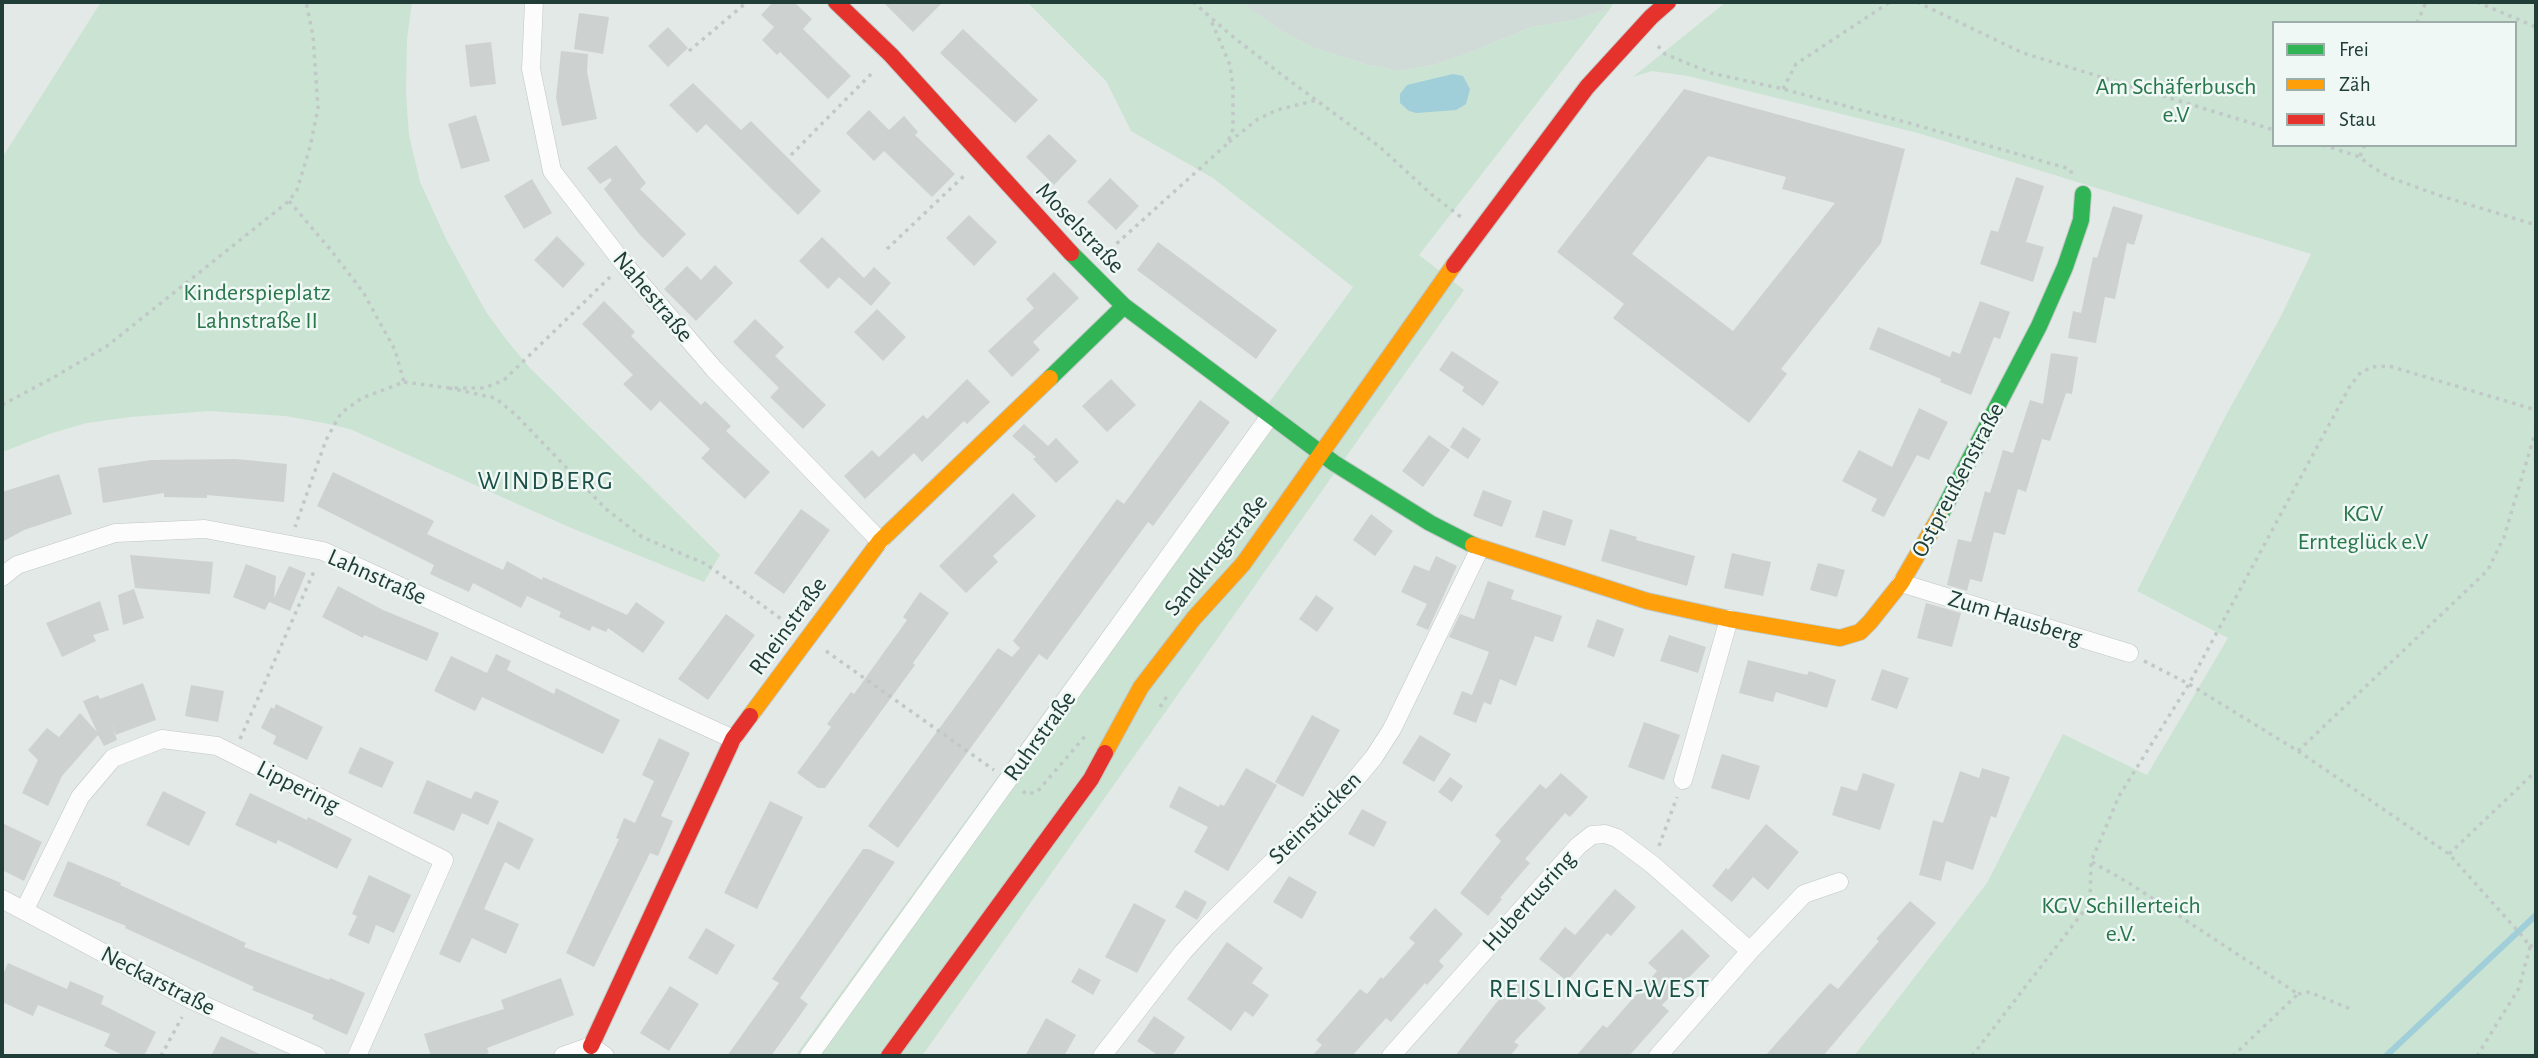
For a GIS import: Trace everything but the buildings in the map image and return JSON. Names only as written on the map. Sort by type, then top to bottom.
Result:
[{"type":"street","name":"Nahestraße","points":[[534,2],[531,69],[552,171],[624,264],[714,369],[880,541]]},
{"type":"street","name":"Moselstraße","points":[[836,2],[891,55],[983,158],[1124,306],[1321,454]]},
{"type":"street","name":"Sandkrugstraße","points":[[889,1056],[1091,779],[1142,687],[1194,618],[1244,564],[1490,215],[1587,87],[1668,2]]},
{"type":"street","name":"Ostpreußenstraße","points":[[1321,454],[1430,523],[1480,548],[1634,598],[1729,619],[1840,638],[1860,632],[1901,583],[1923,548],[2039,326],[2065,267],[2081,220],[2082,194]]},
{"type":"street","name":"Rheinstraße","points":[[598,1051],[733,739],[880,541],[1124,306]]},
{"type":"street","name":"Ruhrstraße","points":[[809,1056],[1270,416]]},
{"type":"street","name":"Lahnstraße","points":[[2,577],[18,565],[115,533],[205,529],[323,551],[733,739]]},
{"type":"street","name":"Steinstücken","points":[[1102,1056],[1183,952],[1350,786],[1374,757],[1392,729],[1480,548]]},
{"type":"street","name":"Zum Hausberg","points":[[1901,583],[2129,653]]},
{"type":"street","points":[[1683,780],[1729,619]]},
{"type":"street","name":"Lippering","points":[[24,911],[80,797],[113,758],[163,739],[216,746],[444,860],[357,1056]]},
{"type":"street","name":"Hubertusring","points":[[1391,1056],[1578,846],[1592,835],[1605,834],[1617,838],[1653,865],[1750,951]]},
{"type":"street","points":[[1658,1056],[1804,894],[1839,882]]},
{"type":"street","name":"Neckarstraße","points":[[2,899],[192,1000],[317,1056]]},
{"type":"street","points":[[563,1056],[598,1051]]},
{"type":"path","points":[[2,405],[107,346],[289,201],[298,190],[318,108],[313,36],[306,2]]},
{"type":"path","points":[[689,51],[747,2]]},
{"type":"path","points":[[1193,2],[1380,147],[1431,194],[1467,222]]},
{"type":"path","points":[[1783,89],[1796,64],[1890,2]]},
{"type":"path","points":[[1917,2],[2023,53],[2272,129]]},
{"type":"path","points":[[2418,21],[2427,2]]},
{"type":"path","points":[[2477,2],[2536,27]]},
{"type":"path","points":[[1210,17],[1230,65],[1233,129],[1227,144]]},
{"type":"path","points":[[1651,17],[1651,40],[1665,54],[1711,73],[1783,89],[2070,169],[2082,194]]},
{"type":"path","points":[[791,155],[891,55]]},
{"type":"path","points":[[1087,270],[1258,119],[1277,110],[1317,100]]},
{"type":"path","points":[[2329,147],[2360,157],[2391,177],[2441,196],[2536,225]]},
{"type":"path","points":[[2360,157],[2364,147]]},
{"type":"path","points":[[887,248],[983,158]]},
{"type":"path","points":[[289,201],[363,292],[395,350],[404,382]]},
{"type":"path","points":[[449,388],[484,388],[504,380],[624,264]]},
{"type":"path","points":[[1972,1056],[2090,903],[2091,862],[2119,796],[2189,684],[2350,386],[2361,372],[2374,367],[2389,366],[2536,410]]},
{"type":"path","points":[[289,546],[326,440],[341,413],[362,398],[404,382],[495,398],[515,414],[606,509],[642,537],[706,564],[1008,780]]},
{"type":"path","points":[[2298,751],[2488,570],[2504,537],[2536,430]]},
{"type":"path","points":[[233,754],[323,551]]},
{"type":"path","points":[[2129,653],[2189,684],[2298,751],[2449,854],[2530,947]]},
{"type":"path","points":[[2449,854],[2536,771]]},
{"type":"path","points":[[1653,865],[1683,780]]},
{"type":"path","points":[[2091,862],[2129,883],[2298,994]]},
{"type":"path","points":[[2477,1056],[2519,988],[2530,947],[2536,941]]},
{"type":"path","points":[[2234,1056],[2298,994],[2307,992],[2351,1009]]},
{"type":"path","points":[[161,1056],[192,1000]]},
{"type":"shaded area","points":[[1241,2],[1600,2],[1610,9],[1573,20],[1531,27],[1433,65],[1399,71],[1368,65],[1314,48],[1281,31]]},
{"type":"green space","name":"Kinderspieplatz Lahnstraße II","points":[[101,2],[412,2],[407,39],[406,93],[409,135],[420,182],[447,241],[486,312],[530,368],[720,555],[704,582],[569,527],[350,429],[324,423],[285,416],[209,411],[130,417],[87,423],[2,452],[2,158]]},
{"type":"green space","points":[[1027,2],[1241,2],[1281,31],[1314,48],[1368,65],[1399,71],[1433,65],[1469,53],[1531,27],[1573,20],[1609,9],[1600,2],[1614,2],[1610,9],[1419,255],[1464,290],[922,1056],[795,1056],[1353,287],[1213,178],[1131,131],[1106,81]]},
{"type":"green space","points":[[1726,2],[2536,2],[2536,1056],[1854,1056],[1987,883],[2063,734],[2147,775],[2228,638],[2137,591],[2311,254],[1918,133],[1688,76],[1652,71],[1633,77]]},
{"type":"water","points":[[1453,74],[1463,76],[1470,89],[1466,104],[1456,110],[1416,113],[1400,103],[1400,94],[1407,85]]},
{"type":"waterway","points":[[2386,1056],[2536,915]]},
{"type":"traffic: fast","points":[[1940,516],[2039,326],[2065,267],[2081,220],[2083,194]]},
{"type":"traffic: fast","points":[[1071,253],[1124,306],[1334,463],[1430,523],[1473,545]]},
{"type":"traffic: fast","points":[[1050,378],[1124,306]]},
{"type":"traffic: slow","points":[[1105,753],[1141,687],[1194,618],[1243,564],[1454,265]]},
{"type":"traffic: slow","points":[[750,716],[880,541],[1050,378]]},
{"type":"traffic: slow","points":[[1473,545],[1647,601],[1729,619],[1840,638],[1860,632],[1870,622],[1901,583],[1940,516]]},
{"type":"traffic: jam","points":[[836,2],[891,55],[1071,253]]},
{"type":"traffic: jam","points":[[1454,265],[1587,87],[1668,2]]},
{"type":"traffic: jam","points":[[591,1046],[733,739],[750,716]]},
{"type":"traffic: jam","points":[[889,1056],[1091,779],[1105,753]]},
{"type":"district","name":"WINDBERG","points":[[546,481]]},
{"type":"district","name":"REISLINGEN-WEST","points":[[1600,989]]},
{"type":"park label","name":"Am Schäferbusch e.V","points":[[2176,101]]},
{"type":"park label","name":"KGV Ernteglück e.V","points":[[2363,528]]},
{"type":"park label","name":"KGV Schillerteich e.V.","points":[[2121,920]]}]
